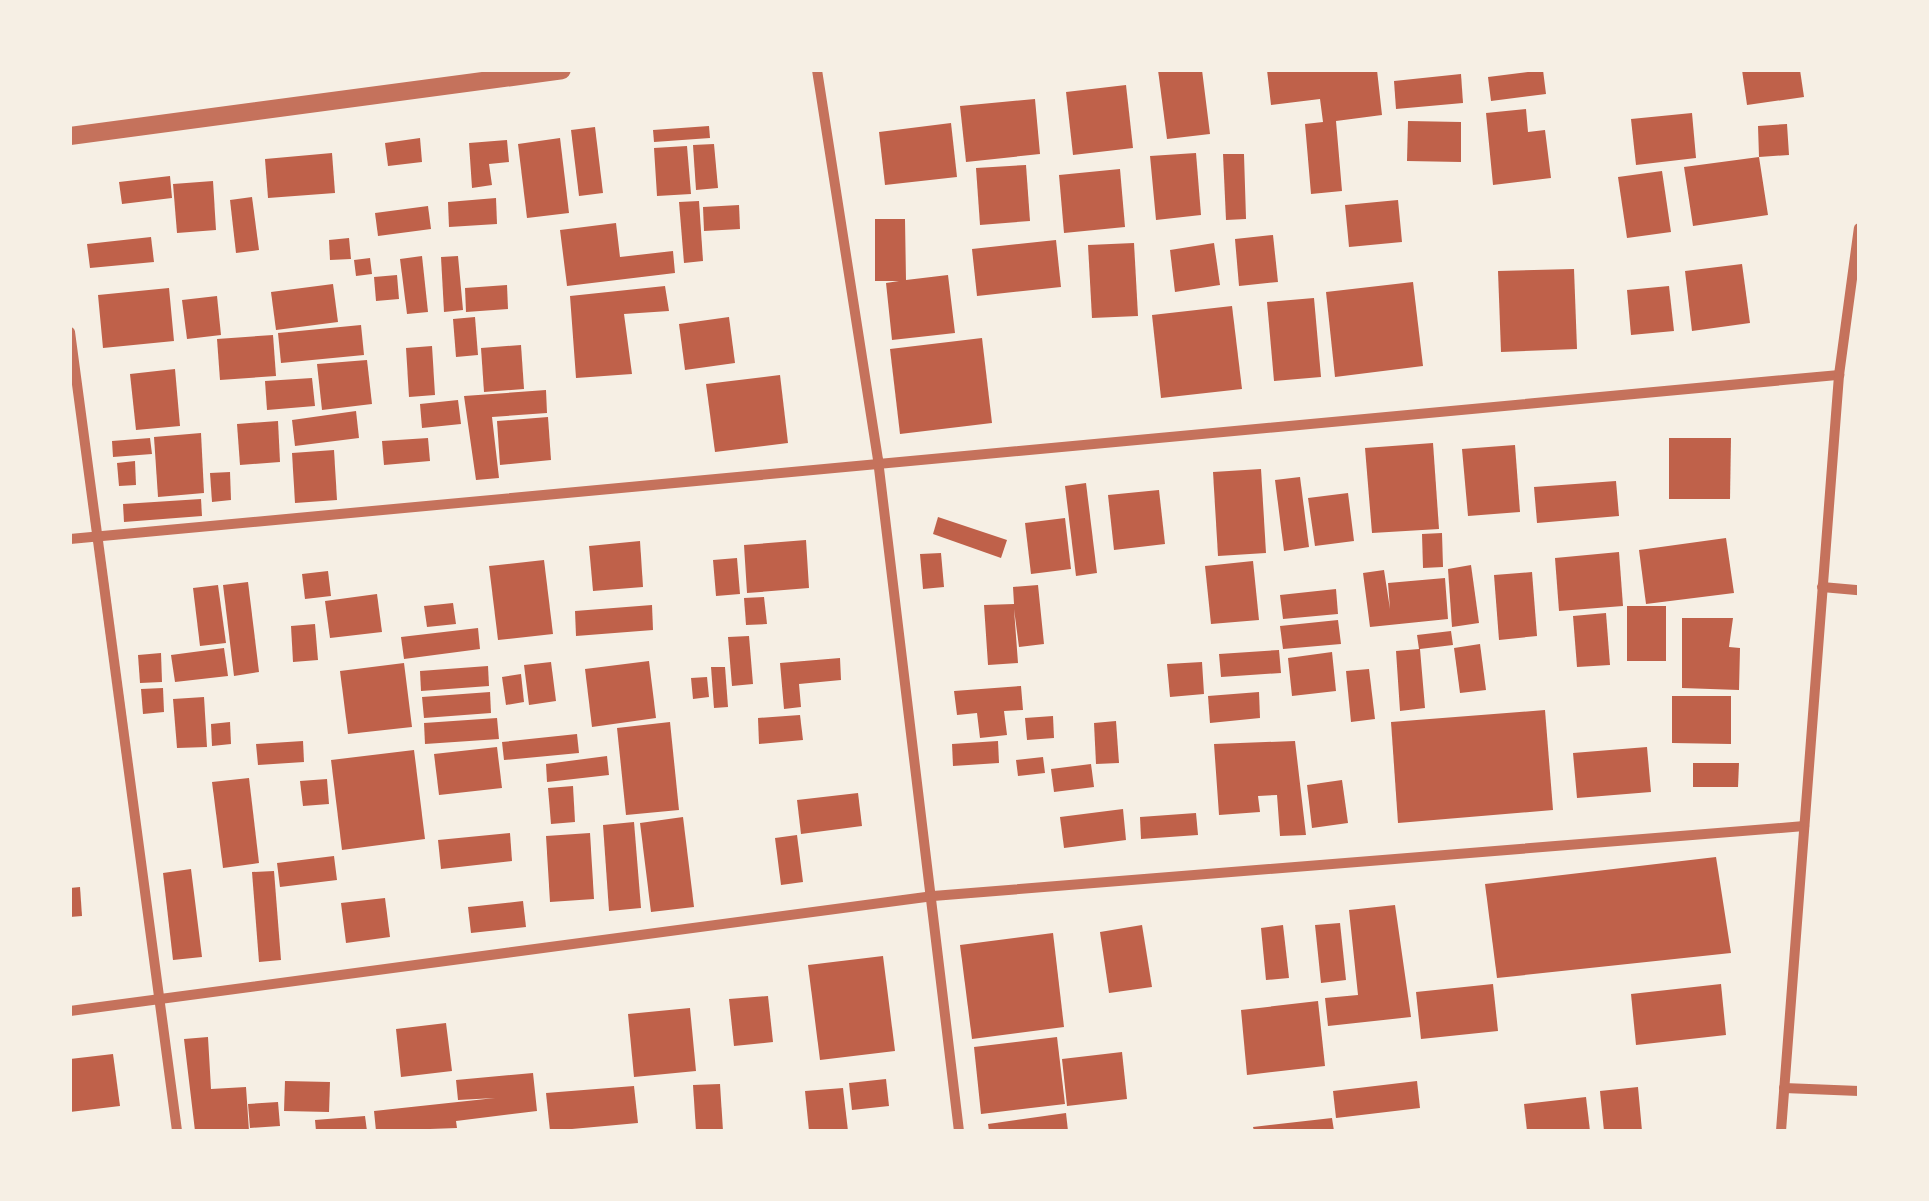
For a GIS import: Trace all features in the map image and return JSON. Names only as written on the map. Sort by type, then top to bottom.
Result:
[{"type":"street","points":[[70,136],[562,70]]},
{"type":"street","points":[[817,70],[878,460],[959,1131]]},
{"type":"street","points":[[1780,1131],[1838,376],[1859,228]]},
{"type":"street","points":[[70,332],[178,1131]]},
{"type":"street","points":[[70,540],[878,460],[1838,376]]},
{"type":"street","points":[[1822,588],[1859,590]]},
{"type":"street","points":[[70,1011],[933,896],[1804,826]]},
{"type":"street","points":[[1784,1088],[1859,1091]]},
{"type":"building","points":[[1158,70],[1202,70],[1210,134],[1167,139]]},
{"type":"building","points":[[1267,70],[1377,70],[1382,115],[1336,121],[1342,191],[1311,194],[1305,124],[1323,122],[1320,99],[1271,105]]},
{"type":"building","points":[[1543,70],[1546,94],[1491,101],[1488,77]]},
{"type":"building","points":[[1742,70],[1800,70],[1804,97],[1747,105]]},
{"type":"building","points":[[1461,74],[1463,103],[1396,109],[1394,81]]},
{"type":"building","points":[[1126,85],[1133,148],[1073,155],[1066,92]]},
{"type":"building","points":[[1035,99],[1040,154],[966,162],[960,106]]},
{"type":"building","points":[[1526,109],[1528,132],[1545,130],[1551,178],[1493,185],[1486,113]]},
{"type":"building","points":[[1692,113],[1696,158],[1636,165],[1631,119]]},
{"type":"building","points":[[1408,121],[1461,122],[1461,162],[1407,161]]},
{"type":"building","points":[[951,123],[957,177],[885,185],[879,132]]},
{"type":"building","points":[[1787,124],[1789,155],[1759,157],[1758,126]]},
{"type":"building","points":[[709,126],[710,138],[654,142],[653,130]]},
{"type":"building","points":[[595,127],[603,193],[579,196],[571,130]]},
{"type":"building","points":[[420,138],[422,162],[388,166],[385,143]]},
{"type":"building","points":[[560,138],[569,213],[527,218],[518,144]]},
{"type":"building","points":[[507,140],[509,162],[489,164],[492,185],[472,188],[469,143]]},
{"type":"building","points":[[714,144],[718,188],[696,190],[693,145]]},
{"type":"building","points":[[687,146],[691,194],[657,196],[654,148]]},
{"type":"building","points":[[332,153],[335,193],[268,198],[265,159]]},
{"type":"building","points":[[1196,153],[1201,215],[1156,220],[1150,156]]},
{"type":"building","points":[[1223,154],[1244,154],[1246,219],[1226,220]]},
{"type":"building","points":[[1759,157],[1768,215],[1693,226],[1684,167]]},
{"type":"building","points":[[1026,165],[1030,221],[980,225],[976,168]]},
{"type":"building","points":[[1120,169],[1125,227],[1064,233],[1059,175]]},
{"type":"building","points":[[1662,171],[1671,232],[1627,238],[1618,177]]},
{"type":"building","points":[[170,176],[172,198],[122,204],[119,182]]},
{"type":"building","points":[[213,181],[216,230],[177,233],[173,184]]},
{"type":"building","points":[[252,197],[259,250],[236,253],[230,200]]},
{"type":"building","points":[[496,198],[497,224],[449,227],[448,202]]},
{"type":"building","points":[[1398,200],[1402,242],[1349,247],[1345,205]]},
{"type":"building","points":[[699,201],[703,261],[684,263],[679,202]]},
{"type":"building","points":[[739,205],[740,229],[704,231],[703,207]]},
{"type":"building","points":[[428,206],[431,229],[378,236],[375,213]]},
{"type":"building","points":[[875,219],[905,219],[906,280],[948,275],[955,333],[892,340],[886,283],[899,281],[875,281]]},
{"type":"building","points":[[616,223],[620,257],[673,251],[675,273],[567,286],[560,230]]},
{"type":"building","points":[[1273,235],[1278,282],[1239,286],[1235,239]]},
{"type":"building","points":[[151,237],[154,262],[90,268],[87,244]]},
{"type":"building","points":[[349,238],[351,259],[330,260],[329,240]]},
{"type":"building","points":[[1056,240],[1061,287],[977,296],[972,249]]},
{"type":"building","points":[[1134,243],[1138,316],[1092,318],[1088,245]]},
{"type":"building","points":[[1214,243],[1220,285],[1175,292],[1170,250]]},
{"type":"building","points":[[422,256],[428,312],[407,314],[400,259]]},
{"type":"building","points":[[458,256],[463,310],[444,312],[441,257]]},
{"type":"building","points":[[370,258],[372,274],[356,276],[354,260]]},
{"type":"building","points":[[1742,264],[1750,323],[1692,331],[1685,271]]},
{"type":"building","points":[[1574,269],[1577,349],[1501,352],[1498,271]]},
{"type":"building","points":[[397,275],[399,299],[376,301],[374,277]]},
{"type":"building","points":[[1413,282],[1423,366],[1335,377],[1326,292]]},
{"type":"building","points":[[333,284],[338,322],[276,330],[271,292]]},
{"type":"building","points":[[507,285],[508,309],[466,312],[465,288]]},
{"type":"building","points":[[665,286],[669,311],[624,314],[632,374],[576,378],[570,296]]},
{"type":"building","points":[[1669,286],[1674,331],[1631,335],[1627,290]]},
{"type":"building","points":[[169,288],[174,341],[103,348],[98,295]]},
{"type":"building","points":[[217,296],[221,335],[187,339],[182,300]]},
{"type":"building","points":[[1314,298],[1321,377],[1274,381],[1267,302]]},
{"type":"building","points":[[1232,306],[1242,389],[1161,398],[1152,315]]},
{"type":"building","points":[[475,317],[478,355],[456,357],[453,319]]},
{"type":"building","points":[[729,317],[735,363],[685,370],[679,324]]},
{"type":"building","points":[[361,325],[364,355],[281,363],[278,333]]},
{"type":"building","points":[[273,335],[276,376],[220,380],[217,339]]},
{"type":"building","points":[[982,338],[992,423],[900,434],[890,349]]},
{"type":"building","points":[[521,345],[524,389],[484,392],[481,348]]},
{"type":"building","points":[[432,346],[435,395],[409,397],[406,348]]},
{"type":"building","points":[[367,360],[372,404],[322,410],[317,364]]},
{"type":"building","points":[[175,369],[180,426],[136,430],[130,374]]},
{"type":"building","points":[[780,375],[788,443],[715,452],[706,384]]},
{"type":"building","points":[[312,378],[315,406],[267,410],[265,381]]},
{"type":"building","points":[[546,390],[547,413],[492,417],[499,478],[476,480],[464,396]]},
{"type":"building","points":[[458,400],[461,424],[422,428],[420,404]]},
{"type":"building","points":[[356,411],[359,438],[295,446],[292,420]]},
{"type":"building","points":[[548,417],[551,460],[500,465],[497,421]]},
{"type":"building","points":[[278,421],[280,462],[240,465],[237,424]]},
{"type":"building","points":[[201,433],[204,493],[158,497],[154,437]]},
{"type":"building","points":[[150,438],[152,454],[113,457],[112,441]]},
{"type":"building","points":[[428,438],[430,461],[384,465],[382,441]]},
{"type":"building","points":[[1669,438],[1731,438],[1730,499],[1669,499]]},
{"type":"building","points":[[1433,443],[1439,529],[1372,533],[1365,448]]},
{"type":"building","points":[[1515,445],[1520,512],[1468,516],[1462,449]]},
{"type":"building","points":[[334,450],[337,500],[295,503],[292,453]]},
{"type":"building","points":[[135,461],[136,485],[119,486],[117,463]]},
{"type":"building","points":[[1261,469],[1266,553],[1218,556],[1213,472]]},
{"type":"building","points":[[230,472],[231,500],[212,502],[210,473]]},
{"type":"building","points":[[1300,477],[1309,547],[1284,551],[1275,480]]},
{"type":"building","points":[[1616,481],[1619,516],[1537,523],[1534,487]]},
{"type":"building","points":[[1086,483],[1097,573],[1076,576],[1065,486]]},
{"type":"building","points":[[1159,490],[1165,544],[1114,550],[1108,495]]},
{"type":"building","points":[[1348,493],[1354,541],[1315,546],[1308,498]]},
{"type":"building","points":[[201,499],[202,516],[124,522],[123,504]]},
{"type":"building","points":[[938,517],[1007,540],[1001,558],[933,534]]},
{"type":"building","points":[[1065,518],[1071,569],[1031,574],[1025,523]]},
{"type":"building","points":[[1442,533],[1443,567],[1423,568],[1422,534]]},
{"type":"building","points":[[1726,538],[1734,593],[1646,604],[1639,550]]},
{"type":"building","points":[[806,540],[809,588],[747,593],[744,545]]},
{"type":"building","points":[[640,541],[643,587],[593,591],[589,546]]},
{"type":"building","points":[[1619,552],[1623,606],[1559,611],[1555,558]]},
{"type":"building","points":[[941,553],[944,587],[923,589],[920,554]]},
{"type":"building","points":[[737,558],[740,594],[716,596],[713,560]]},
{"type":"building","points":[[544,560],[553,634],[498,640],[489,566]]},
{"type":"building","points":[[1253,561],[1259,620],[1211,624],[1205,566]]},
{"type":"building","points":[[1471,565],[1479,623],[1452,627],[1448,569]]},
{"type":"building","points":[[1384,570],[1390,609],[1388,583],[1445,578],[1448,619],[1370,627],[1363,573]]},
{"type":"building","points":[[328,571],[331,596],[305,599],[302,574]]},
{"type":"building","points":[[1532,572],[1537,636],[1499,640],[1494,575]]},
{"type":"building","points":[[248,582],[259,672],[234,676],[223,585]]},
{"type":"building","points":[[218,585],[226,643],[200,646],[193,588]]},
{"type":"building","points":[[1038,585],[1044,644],[1019,647],[1014,609],[1018,663],[988,665],[984,605],[1014,604],[1013,587]]},
{"type":"building","points":[[1336,589],[1338,614],[1283,619],[1280,595]]},
{"type":"building","points":[[377,594],[382,632],[330,638],[325,601]]},
{"type":"building","points":[[764,597],[767,624],[746,625],[744,598]]},
{"type":"building","points":[[453,603],[456,624],[427,627],[424,606]]},
{"type":"building","points":[[652,605],[653,630],[576,636],[575,611]]},
{"type":"building","points":[[1627,606],[1666,606],[1666,661],[1627,661]]},
{"type":"building","points":[[1606,613],[1610,665],[1577,667],[1573,616]]},
{"type":"building","points":[[1682,618],[1733,618],[1729,647],[1740,648],[1739,690],[1682,688]]},
{"type":"building","points":[[1338,620],[1341,644],[1283,649],[1280,626]]},
{"type":"building","points":[[315,624],[318,660],[293,662],[291,626]]},
{"type":"building","points":[[478,628],[480,649],[404,659],[401,637]]},
{"type":"building","points":[[1451,631],[1453,645],[1420,649],[1425,708],[1400,711],[1396,651],[1419,649],[1417,635]]},
{"type":"building","points":[[749,636],[753,684],[732,686],[728,637]]},
{"type":"building","points":[[1480,644],[1486,690],[1460,693],[1454,648]]},
{"type":"building","points":[[224,648],[228,676],[175,682],[171,655]]},
{"type":"building","points":[[1279,650],[1281,673],[1221,677],[1219,654]]},
{"type":"building","points":[[1332,652],[1336,691],[1292,696],[1288,658]]},
{"type":"building","points":[[161,653],[162,682],[140,683],[138,655]]},
{"type":"building","points":[[840,658],[841,680],[799,684],[801,707],[784,709],[780,663]]},
{"type":"building","points":[[649,661],[656,718],[592,727],[585,669]]},
{"type":"building","points":[[551,662],[556,701],[529,705],[524,665]]},
{"type":"building","points":[[1202,662],[1204,694],[1170,697],[1167,664]]},
{"type":"building","points":[[404,663],[412,727],[348,734],[340,671]]},
{"type":"building","points":[[488,666],[489,686],[421,691],[420,671]]},
{"type":"building","points":[[711,667],[725,667],[728,707],[714,708]]},
{"type":"building","points":[[1369,669],[1375,719],[1351,722],[1346,671]]},
{"type":"building","points":[[521,674],[524,702],[506,705],[502,677]]},
{"type":"building","points":[[707,677],[709,697],[693,699],[691,678]]},
{"type":"building","points":[[1021,686],[1023,710],[1004,711],[1007,735],[980,738],[977,713],[957,715],[954,691]]},
{"type":"building","points":[[163,688],[164,712],[143,714],[141,689]]},
{"type":"building","points":[[490,692],[491,713],[424,718],[422,697]]},
{"type":"building","points":[[1259,692],[1260,718],[1210,723],[1208,696]]},
{"type":"building","points":[[1672,696],[1731,696],[1731,744],[1672,743]]},
{"type":"building","points":[[204,697],[207,747],[177,748],[173,699]]},
{"type":"building","points":[[1545,710],[1553,810],[1398,823],[1391,722]]},
{"type":"building","points":[[800,715],[803,740],[759,744],[758,718]]},
{"type":"building","points":[[1053,716],[1054,738],[1027,740],[1025,718]]},
{"type":"building","points":[[497,718],[499,739],[425,744],[424,723]]},
{"type":"building","points":[[1116,721],[1119,763],[1096,764],[1094,723]]},
{"type":"building","points":[[230,722],[231,744],[212,746],[211,724]]},
{"type":"building","points":[[670,722],[679,810],[626,815],[617,728]]},
{"type":"building","points":[[577,734],[579,753],[504,760],[502,742]]},
{"type":"building","points":[[303,741],[304,762],[258,765],[256,744]]},
{"type":"building","points":[[998,741],[999,763],[953,766],[952,744]]},
{"type":"building","points":[[1295,741],[1306,835],[1280,836],[1277,795],[1258,796],[1260,812],[1219,815],[1214,744]]},
{"type":"building","points":[[497,747],[502,788],[439,795],[434,754]]},
{"type":"building","points":[[1647,747],[1651,792],[1577,798],[1573,753]]},
{"type":"building","points":[[414,750],[425,839],[342,850],[331,760]]},
{"type":"building","points":[[607,756],[609,775],[547,782],[546,764]]},
{"type":"building","points":[[1043,757],[1045,773],[1018,776],[1016,760]]},
{"type":"building","points":[[1693,763],[1739,763],[1738,787],[1693,787]]},
{"type":"building","points":[[1091,764],[1094,787],[1054,792],[1051,769]]},
{"type":"building","points":[[249,778],[259,863],[223,868],[212,782]]},
{"type":"building","points":[[327,779],[329,804],[303,806],[300,781]]},
{"type":"building","points":[[1342,780],[1348,823],[1312,828],[1307,785]]},
{"type":"building","points":[[573,786],[575,822],[551,824],[548,788]]},
{"type":"building","points":[[858,793],[862,826],[801,834],[797,800]]},
{"type":"building","points":[[1123,809],[1126,840],[1064,848],[1060,817]]},
{"type":"building","points":[[1196,813],[1198,835],[1141,839],[1140,817]]},
{"type":"building","points":[[683,817],[694,907],[651,912],[640,823]]},
{"type":"building","points":[[634,822],[641,908],[609,911],[603,825]]},
{"type":"building","points":[[510,833],[512,861],[441,869],[438,840]]},
{"type":"building","points":[[590,833],[594,899],[550,902],[546,836]]},
{"type":"building","points":[[797,835],[803,882],[781,885],[775,838]]},
{"type":"building","points":[[334,856],[337,880],[280,887],[277,863]]},
{"type":"building","points":[[1716,857],[1731,953],[1497,978],[1485,884]]},
{"type":"building","points":[[191,869],[202,957],[173,960],[163,873]]},
{"type":"building","points":[[274,871],[281,960],[259,962],[252,872]]},
{"type":"building","points":[[80,887],[82,916],[70,917],[70,888]]},
{"type":"building","points":[[385,898],[390,937],[346,943],[341,903]]},
{"type":"building","points":[[523,901],[526,927],[471,933],[468,907]]},
{"type":"building","points":[[1395,905],[1411,1017],[1328,1026],[1325,998],[1358,995],[1349,910]]},
{"type":"building","points":[[1340,923],[1346,980],[1321,983],[1315,925]]},
{"type":"building","points":[[1142,925],[1152,987],[1109,993],[1100,932]]},
{"type":"building","points":[[1283,925],[1289,978],[1266,980],[1261,928]]},
{"type":"building","points":[[1053,933],[1064,1027],[972,1039],[960,945]]},
{"type":"building","points":[[883,956],[895,1051],[820,1060],[808,965]]},
{"type":"building","points":[[1493,984],[1498,1031],[1421,1039],[1416,992]]},
{"type":"building","points":[[1721,984],[1726,1035],[1636,1045],[1631,994]]},
{"type":"building","points":[[768,996],[773,1042],[734,1046],[729,999]]},
{"type":"building","points":[[1318,1001],[1325,1066],[1247,1075],[1241,1010]]},
{"type":"building","points":[[690,1008],[696,1071],[634,1077],[628,1014]]},
{"type":"building","points":[[446,1023],[452,1071],[401,1077],[396,1029]]},
{"type":"building","points":[[208,1037],[211,1089],[246,1087],[249,1131],[195,1131],[184,1039]]},
{"type":"building","points":[[1057,1037],[1065,1104],[981,1114],[974,1047]]},
{"type":"building","points":[[1122,1052],[1127,1099],[1067,1106],[1062,1059]]},
{"type":"building","points":[[113,1054],[120,1106],[70,1112],[70,1059]]},
{"type":"building","points":[[533,1073],[537,1111],[456,1121],[457,1128],[376,1131],[374,1111],[495,1098],[458,1100],[456,1080]]},
{"type":"building","points":[[886,1079],[889,1106],[852,1110],[849,1083]]},
{"type":"building","points":[[285,1081],[330,1082],[329,1112],[284,1111]]},
{"type":"building","points":[[1417,1081],[1420,1108],[1336,1118],[1333,1091]]},
{"type":"building","points":[[720,1084],[723,1131],[696,1131],[693,1085]]},
{"type":"building","points":[[634,1086],[638,1123],[550,1131],[546,1093]]},
{"type":"building","points":[[1638,1087],[1642,1131],[1604,1131],[1600,1091]]},
{"type":"building","points":[[843,1088],[848,1131],[809,1131],[805,1091]]},
{"type":"building","points":[[1586,1097],[1590,1131],[1527,1131],[1524,1104]]},
{"type":"building","points":[[278,1102],[280,1126],[250,1128],[248,1104]]},
{"type":"building","points":[[1066,1113],[1068,1131],[989,1131],[988,1124]]},
{"type":"building","points":[[365,1116],[367,1131],[316,1131],[315,1120]]},
{"type":"building","points":[[1332,1118],[1334,1131],[1254,1131],[1253,1127]]}]
